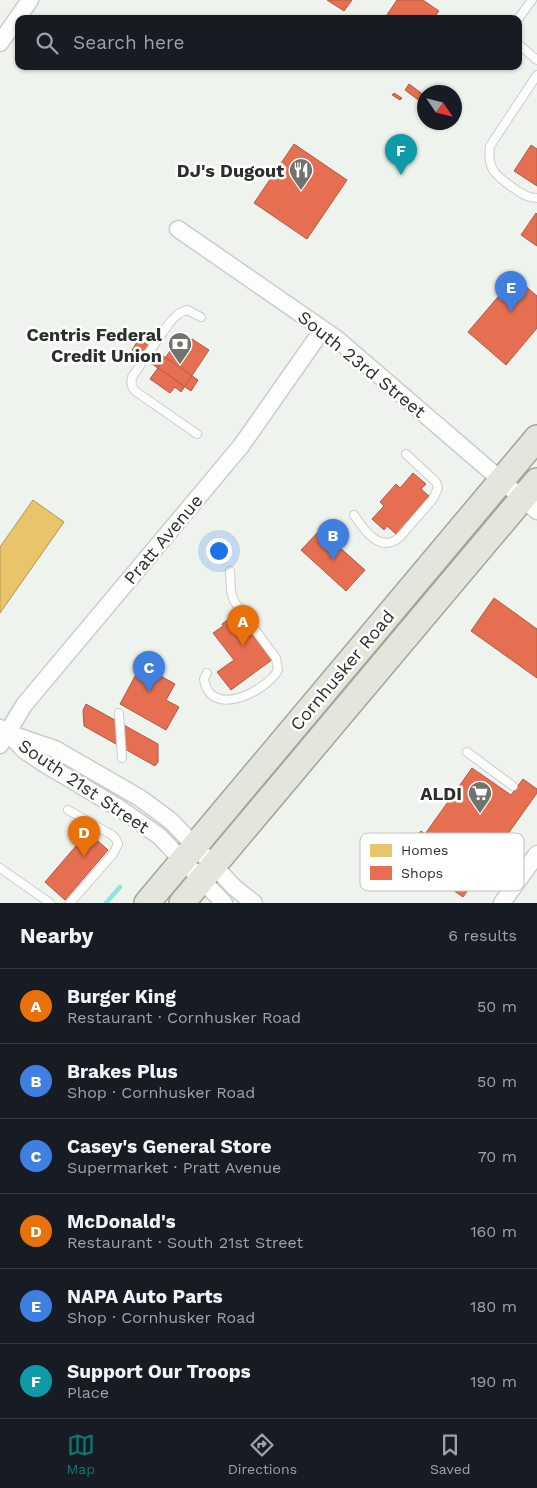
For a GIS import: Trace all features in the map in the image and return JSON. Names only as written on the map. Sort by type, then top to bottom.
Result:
[{"type":"main road","name":"Cornhusker Road","points":[[147,903],[537,438]]},
{"type":"main road","name":"Cornhusker Road","points":[[182,903],[532,497]]},
{"type":"street","points":[[19,15],[30,0]]},
{"type":"street","points":[[1,40],[15,21]]},
{"type":"street","name":"South 23rd Street","points":[[178,229],[323,329],[501,481],[532,497]]},
{"type":"street","name":"Pratt Avenue","points":[[2,735],[24,706],[241,446],[323,329]]},
{"type":"street","name":"South 21st Street","points":[[2,735],[55,749],[124,788],[171,821],[189,853],[207,873],[224,903]]},
{"type":"street","points":[[524,872],[537,854]]},
{"type":"street","name":"South 21st Street","points":[[207,873],[235,888],[254,903]]},
{"type":"street","points":[[502,903],[511,891]]},
{"type":"lane","points":[[521,15],[532,0]]},
{"type":"lane","points":[[522,47],[537,60]]},
{"type":"lane","points":[[537,75],[490,146],[488,156],[491,167],[497,176],[529,198],[537,198]]},
{"type":"lane","points":[[197,434],[135,391],[131,382],[132,377],[170,322],[178,314],[187,310],[202,316]]},
{"type":"lane","points":[[354,514],[363,529],[375,539],[388,544],[400,537],[433,499],[438,488],[436,482],[406,454]]},
{"type":"lane","points":[[207,673],[204,679],[208,690],[220,699],[230,701],[241,698],[271,679],[278,670],[276,658],[234,601],[231,591],[230,571]]},
{"type":"lane","points":[[119,712],[122,758]]},
{"type":"lane","points":[[467,752],[513,786]]},
{"type":"lane","points":[[68,810],[112,835],[116,838],[118,844],[113,854],[70,903]]},
{"type":"lane","points":[[0,868],[50,903]]},
{"type":"shaded area","points":[[419,592],[423,597],[325,717],[349,675]]},
{"type":"building: Homes","points":[[33,500],[64,522],[0,613],[0,547]]},
{"type":"building: Shops","points":[[327,0],[352,0],[344,11]]},
{"type":"building: Shops","points":[[397,0],[423,0],[439,11],[436,15],[387,15]]},
{"type":"building: Shops","points":[[409,84],[417,90],[417,99],[405,90]]},
{"type":"building: Shops","points":[[394,93],[402,98],[400,100],[392,95]]},
{"type":"building: Shops","name":"DJ's Dugout","points":[[294,144],[347,180],[307,239],[254,203]]},
{"type":"building: Shops","points":[[531,145],[537,149],[537,186],[514,171]]},
{"type":"building: Shops","points":[[537,214],[537,246],[521,235]]},
{"type":"building: Shops","points":[[515,277],[537,296],[537,328],[506,365],[468,332]]},
{"type":"building: Shops","points":[[139,339],[198,380],[191,391],[132,350]]},
{"type":"building: Shops","name":"Centris Federal Credit Union","points":[[192,339],[209,350],[181,392],[175,387],[170,393],[150,379],[178,340],[187,346]]},
{"type":"building: Shops","points":[[413,473],[426,484],[421,489],[429,496],[396,534],[387,526],[384,530],[372,519],[384,506],[380,502],[396,484],[400,488]]},
{"type":"building: Shops","points":[[320,530],[365,570],[346,591],[301,550]]},
{"type":"building: Shops","points":[[494,598],[537,629],[537,678],[471,631]]},
{"type":"building: Shops","points":[[238,612],[273,659],[231,690],[217,672],[234,660],[213,633]]},
{"type":"building: Shops","points":[[141,665],[175,684],[166,700],[179,707],[166,730],[120,704]]},
{"type":"building: Shops","points":[[86,704],[158,744],[158,762],[155,766],[84,726],[83,710]]},
{"type":"building: Shops","points":[[472,768],[511,795],[523,779],[537,789],[537,793],[509,833],[426,833]]},
{"type":"building: Shops","points":[[88,832],[108,850],[65,900],[45,882]]},
{"type":"building: Shops","points":[[455,891],[467,891],[463,897]]},
{"type":"waterway","points":[[106,903],[120,887]]},
{"type":"place","name":"Support Our Troops","points":[[401,175]]},
{"type":"place","name":"DJ's Dugout","points":[[301,191]]},
{"type":"place","name":"NAPA Auto Parts","points":[[511,312]]},
{"type":"place","name":"Centris Federal Credit Union","points":[[180,365]]},
{"type":"place","name":"Brakes Plus","points":[[333,560]]},
{"type":"place","name":"Burger King","points":[[243,646]]},
{"type":"place","name":"Casey's General Store","points":[[149,692]]},
{"type":"place","name":"ALDI","points":[[480,814]]},
{"type":"place","name":"McDonald's","points":[[84,857]]}]
